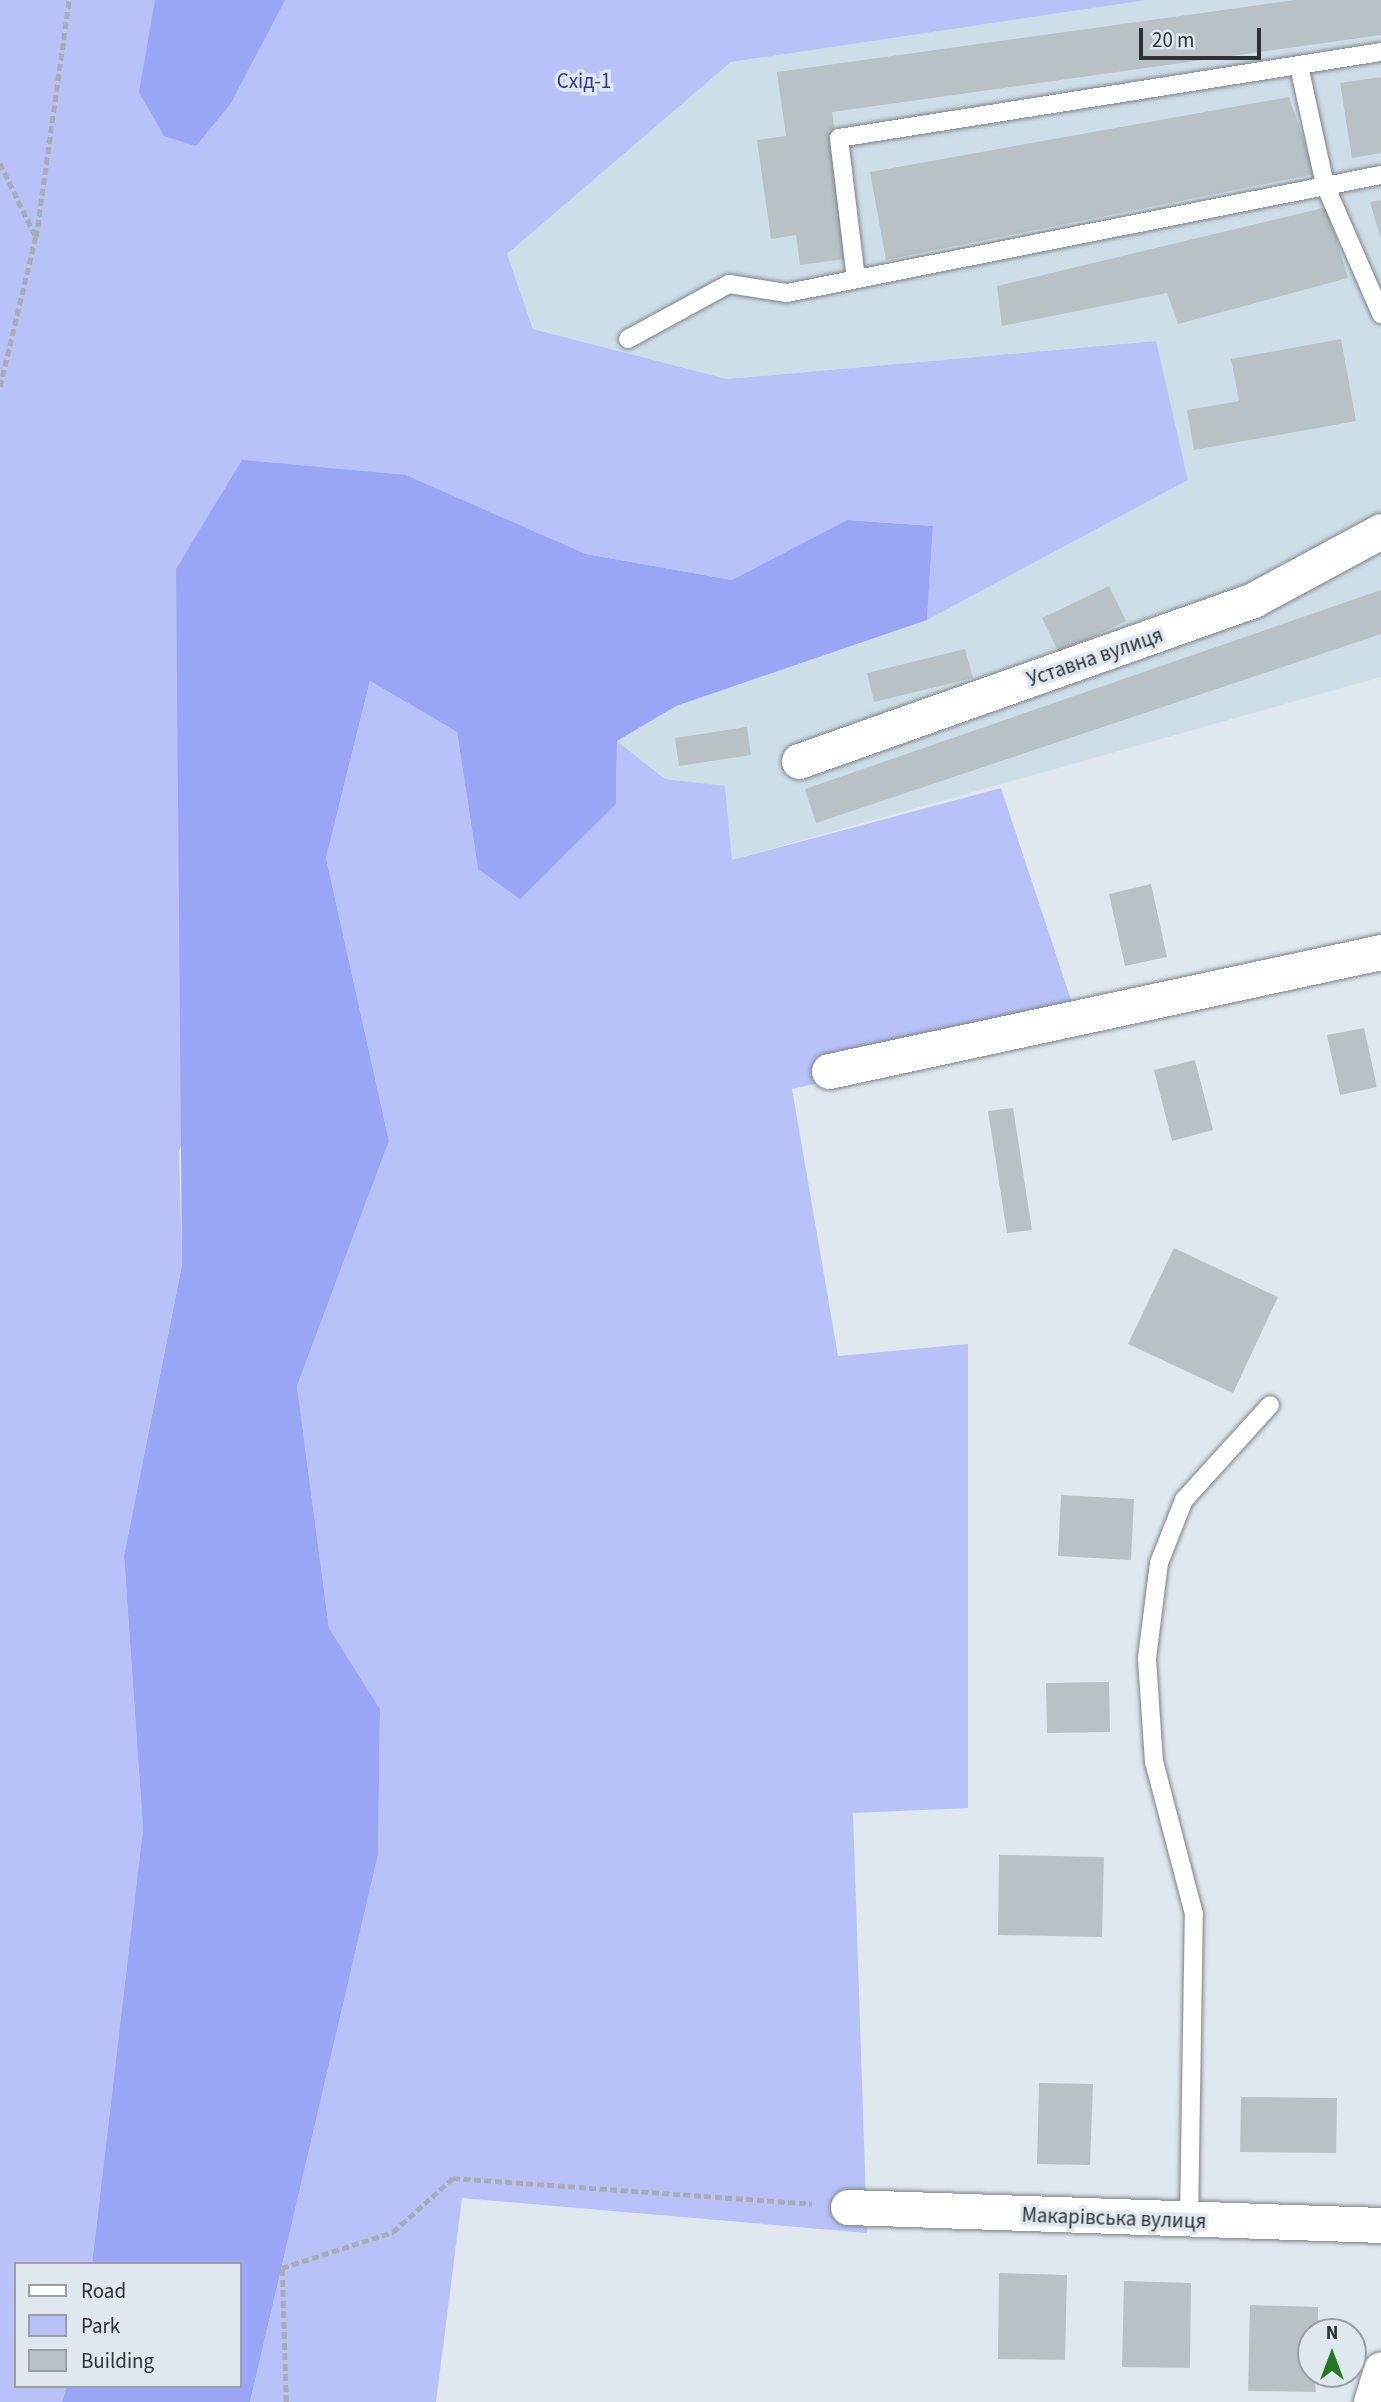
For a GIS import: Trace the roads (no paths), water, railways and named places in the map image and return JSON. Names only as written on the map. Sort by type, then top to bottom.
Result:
[{"type":"street","name":"Уставна вулиця","points":[[799,761],[1253,600],[1381,531]]},
{"type":"street","points":[[829,1071],[1381,952]]},
{"type":"street","name":"Макарівська вулиця","points":[[848,2207],[1189,2222],[1381,2225]]},
{"type":"street","points":[[1371,2402],[1381,2370]]},
{"type":"lane","points":[[856,279],[839,138],[1381,52]]},
{"type":"lane","points":[[1298,66],[1325,185],[1381,314]]},
{"type":"lane","points":[[628,339],[729,284],[787,293],[1381,175]]},
{"type":"lane","points":[[1189,2222],[1194,1914],[1154,1762],[1147,1658],[1159,1563],[1184,1500],[1270,1405]]},
{"type":"park label","name":"Схід-1","points":[[584,81]]}]
